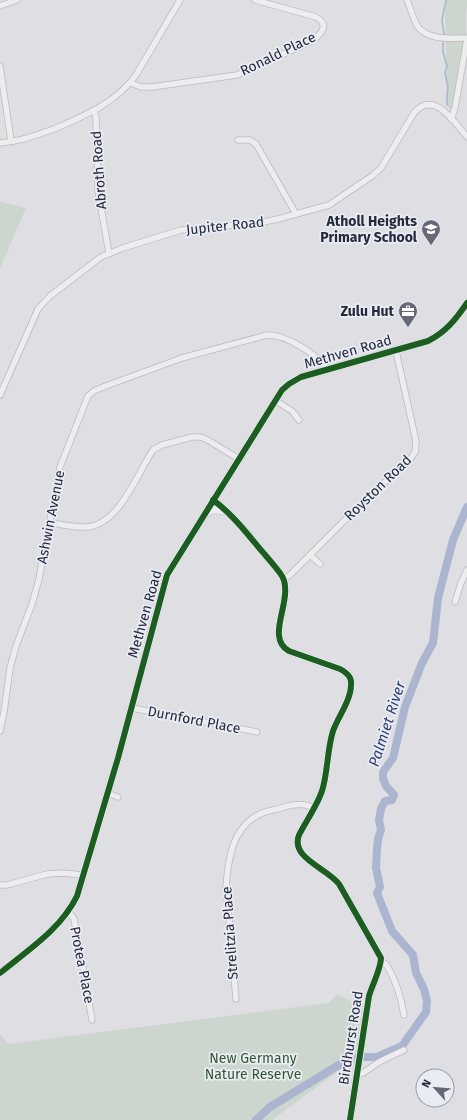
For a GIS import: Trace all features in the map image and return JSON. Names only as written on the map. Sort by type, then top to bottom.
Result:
[{"type":"street","points":[[0,6],[17,0]]},
{"type":"street","points":[[0,142],[35,136],[76,119],[117,96],[131,83],[180,0]]},
{"type":"street","name":"Ronald Place","points":[[131,83],[140,87],[152,87],[237,75],[310,42],[322,32],[324,26],[318,18],[255,0]]},
{"type":"street","points":[[408,0],[417,25],[425,32],[441,37],[467,39],[455,108],[451,119]]},
{"type":"street","points":[[0,66],[12,141]]},
{"type":"street","name":"Jupiter Road","points":[[0,395],[35,315],[41,306],[50,296],[101,256],[181,230],[258,223],[333,203],[378,171],[388,159],[414,113],[421,107],[428,104],[438,107],[467,137]]},
{"type":"street","name":"Abroth Road","points":[[94,110],[96,118],[98,191],[109,253]]},
{"type":"street","points":[[238,140],[250,140],[256,144],[296,214]]},
{"type":"street","name":"Methven Road","points":[[0,973],[52,931],[69,912],[77,896],[132,708],[167,575],[285,387],[301,377],[428,341],[439,335],[450,326],[467,302]]},
{"type":"street","name":"Ashwin Avenue","points":[[0,731],[10,668],[39,579],[60,467],[88,396],[94,391],[182,358],[267,335],[284,337],[319,359],[328,369]]},
{"type":"street","name":"Royston Road","points":[[283,579],[289,576],[368,497],[409,461],[415,452],[416,441],[396,351]]},
{"type":"street","points":[[276,401],[292,411],[299,420]]},
{"type":"street","points":[[50,522],[86,528],[106,520],[117,510],[151,454],[159,446],[192,437],[200,437],[206,439],[239,459]]},
{"type":"street","points":[[213,500],[227,512],[275,567],[283,579],[286,592],[279,631],[280,643],[289,651],[346,672],[351,680],[350,694],[332,733],[321,793],[299,835],[297,841],[298,848],[302,854],[330,874],[339,884],[377,950],[381,958],[381,962],[386,964],[392,974],[401,997],[404,1015]]},
{"type":"street","points":[[205,514],[213,510],[227,512]]},
{"type":"street","points":[[310,555],[320,564]]},
{"type":"street","points":[[455,602],[467,570]]},
{"type":"street","name":"Durnford Place","points":[[132,708],[257,732]]},
{"type":"street","points":[[107,793],[118,797]]},
{"type":"street","name":"Strelitzia Place","points":[[236,999],[226,887],[228,867],[233,844],[246,823],[260,814],[301,804],[314,808]]},
{"type":"street","points":[[0,885],[7,885],[54,873],[83,875]]},
{"type":"street","name":"Protea Place","points":[[69,912],[74,919],[92,1020]]},
{"type":"street","name":"Birdhurst Road","points":[[350,1120],[369,996],[381,962]]},
{"type":"street","name":"Birdhurst Road","points":[[358,1071],[363,1073],[379,1062],[404,1050]]},
{"type":"green space","points":[[445,0],[467,0],[467,37],[453,113],[447,105]]},
{"type":"green space","points":[[0,202],[26,208],[0,268]]},
{"type":"green space","name":"New Germany Nature Reserve","points":[[337,994],[356,1004],[363,1004],[355,1068],[340,1070],[272,1120],[0,1120],[0,1034],[8,1044],[329,1003]]},
{"type":"waterway","points":[[444,35],[442,20],[446,0]]},
{"type":"waterway","points":[[443,39],[443,52],[447,66],[445,72],[448,88],[447,105]]},
{"type":"waterway","name":"Palmiet River","points":[[256,1120],[270,1107],[347,1060],[358,1057],[377,1057],[402,1046],[426,1012],[427,1001],[424,989],[416,973],[413,955],[392,931],[377,893],[380,887],[376,868],[378,839],[381,830],[379,820],[381,809],[385,801],[392,800],[394,795],[386,786],[383,778],[383,772],[393,758],[405,707],[422,663],[433,643],[438,598],[453,540],[467,507]]},
{"type":"cycle path","points":[[0,973],[53,929],[62,919],[77,896],[118,758],[167,575],[282,390],[301,377],[428,341],[440,334],[450,325],[467,303]]},
{"type":"cycle path","points":[[213,500],[238,523],[283,578],[285,595],[279,631],[283,646],[289,651],[340,669],[347,674],[351,680],[349,697],[331,738],[322,791],[299,835],[298,843],[300,850],[305,856],[339,884],[381,958],[378,972],[369,996],[350,1120]]},
{"type":"place","name":"Atholl Heights Primary School","points":[[431,246]]},
{"type":"place","name":"Zulu Hut","points":[[408,328]]}]
